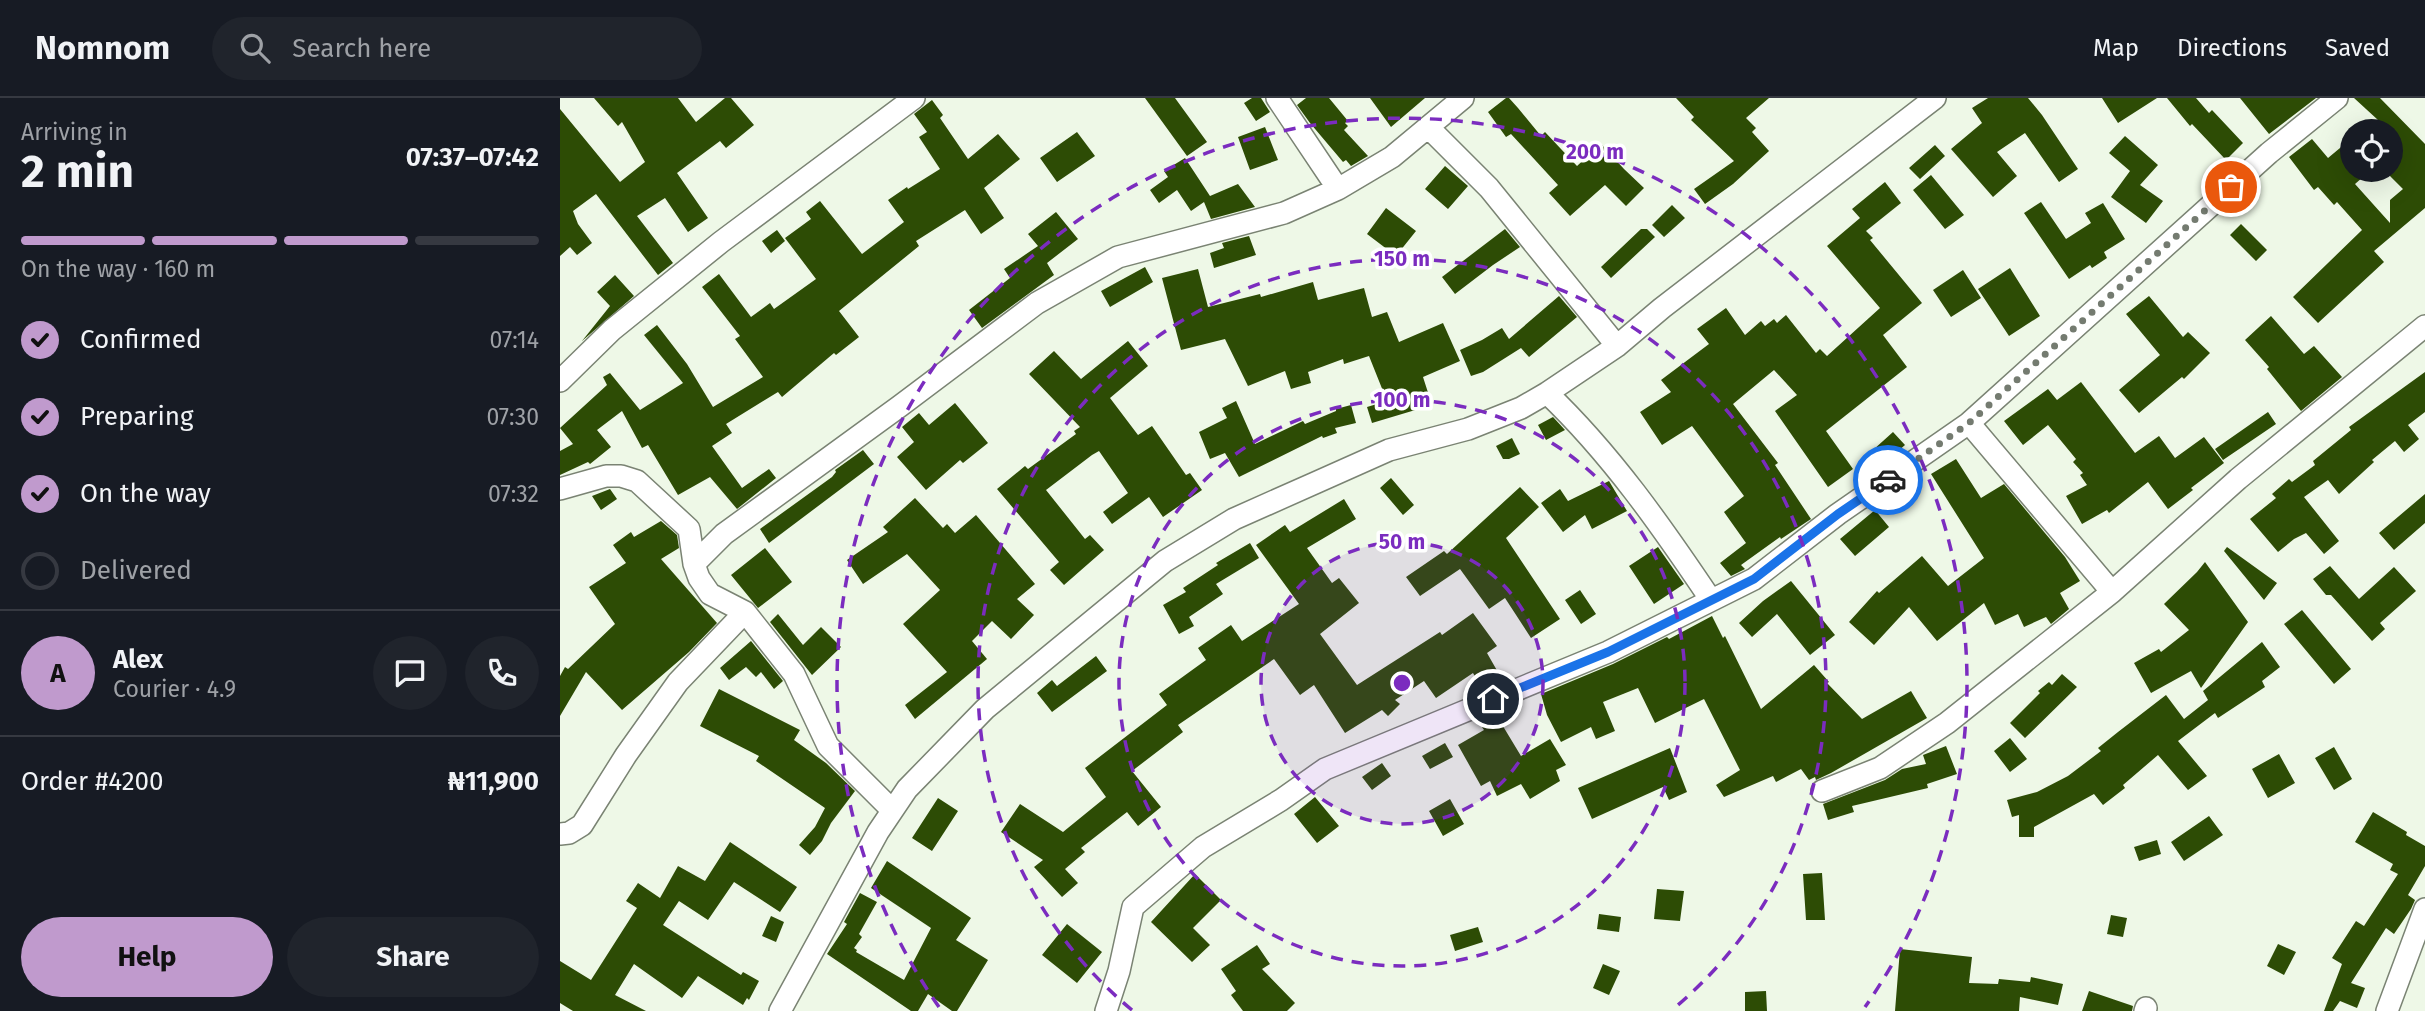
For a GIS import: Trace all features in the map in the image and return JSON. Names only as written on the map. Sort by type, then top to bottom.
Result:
[{"type":"street","points":[[560,381],[612,330],[710,251],[914,98]]},
{"type":"street","points":[[1277,98],[1338,189]]},
{"type":"street","points":[[694,565],[724,534],[1037,303],[1118,257],[1284,213],[1338,189],[1392,157],[1463,98]]},
{"type":"street","points":[[780,1011],[878,832],[906,789],[985,709],[1165,561],[1234,519],[1389,450],[1468,429],[1521,408],[1547,393],[1617,346],[1662,308],[1935,98]]},
{"type":"street","points":[[1106,1011],[1119,971],[1133,907],[1203,847],[1281,800],[1325,769],[1608,652],[1754,579],[1838,514],[1969,423],[2269,153],[2337,98]]},
{"type":"street","points":[[1428,127],[1489,188],[1617,346]]},
{"type":"street","points":[[1822,791],[1880,768],[1936,730],[2112,592],[2238,480],[2425,326]]},
{"type":"street","points":[[1547,393],[1591,437],[1663,530],[1712,600]]},
{"type":"street","points":[[1969,423],[2112,592]]},
{"type":"street","points":[[560,489],[606,476],[621,476],[636,481],[689,529],[694,565],[710,594],[745,612],[794,674],[828,746],[892,810]]},
{"type":"street","points":[[560,834],[569,833],[583,825],[626,755],[678,682],[745,612]]},
{"type":"street","points":[[2387,1011],[2425,909]]},
{"type":"building","points":[[594,98],[678,98],[696,122],[725,98],[731,98],[754,125],[726,148],[720,141],[677,173],[708,218],[688,232],[665,198],[637,216],[673,263],[658,275],[596,194],[573,211],[578,224],[592,243],[577,255],[570,247],[560,256],[560,109],[620,182],[645,162],[622,122],[618,126]]},
{"type":"building","points":[[1145,98],[1175,98],[1207,142],[1187,156]]},
{"type":"building","points":[[1252,98],[1261,98],[1270,112],[1256,121],[1244,103]]},
{"type":"building","points":[[1306,98],[1329,98],[1348,121],[1344,130],[1368,156],[1351,166],[1346,160],[1343,162],[1297,105]]},
{"type":"building","points":[[1370,98],[1425,98],[1391,127]]},
{"type":"building","points":[[1509,98],[1541,136],[1545,132],[1577,166],[1601,144],[1644,188],[1626,206],[1605,185],[1570,216],[1549,193],[1558,185],[1511,134],[1506,137],[1488,112]]},
{"type":"building","points":[[1676,98],[1769,98],[1746,118],[1756,128],[1752,132],[1769,151],[1733,184],[1705,204],[1694,189],[1734,161],[1691,120],[1694,117]]},
{"type":"building","points":[[1988,98],[2028,98],[2078,169],[2059,182],[2025,133],[1997,152],[2017,176],[1993,197],[1951,149],[1982,123],[1972,108]]},
{"type":"building","points":[[2102,98],[2157,98],[2118,123]]},
{"type":"building","points":[[2167,98],[2196,98],[2209,113],[2212,110],[2243,143],[2226,160],[2192,124],[2190,126]]},
{"type":"building","points":[[2240,98],[2316,98],[2269,134]]},
{"type":"building","points":[[2354,98],[2380,98],[2401,119],[2377,119]]},
{"type":"building","points":[[932,100],[943,115],[940,118],[968,159],[998,134],[1020,159],[984,188],[1004,218],[981,234],[965,210],[916,241],[919,246],[839,311],[859,337],[836,355],[834,353],[782,397],[778,392],[726,424],[732,433],[712,446],[742,488],[769,469],[776,478],[737,509],[710,477],[678,495],[648,445],[642,448],[622,411],[597,430],[611,447],[590,464],[588,462],[560,475],[560,451],[573,444],[560,428],[607,385],[603,377],[610,373],[640,410],[683,383],[644,335],[657,325],[687,364],[713,407],[763,377],[735,339],[740,336],[702,287],[719,274],[751,317],[770,303],[774,309],[816,279],[785,238],[811,219],[806,212],[820,201],[862,254],[904,222],[888,200],[940,169],[919,137],[927,132],[914,114]]},
{"type":"building","points":[[2403,122],[2425,144],[2425,208],[2374,251],[2384,262],[2318,323],[2293,297],[2362,230],[2337,202],[2334,205],[2318,187],[2314,190],[2289,157],[2312,139],[2328,158],[2340,148],[2340,182],[2357,182],[2355,184],[2390,223],[2390,200],[2403,189],[2396,182],[2403,182]]},
{"type":"building","points":[[1265,127],[1278,160],[1250,170],[1238,137]]},
{"type":"building","points":[[1077,132],[1095,156],[1057,182],[1040,158]]},
{"type":"building","points":[[2125,136],[2158,165],[2140,185],[2163,201],[2146,223],[2111,197],[2130,171],[2109,153]]},
{"type":"building","points":[[1935,145],[1945,156],[1920,179],[1909,168]]},
{"type":"building","points":[[1185,158],[1210,196],[1238,184],[1255,207],[1211,219],[1204,202],[1191,211],[1177,190],[1159,203],[1150,190],[1168,177],[1164,171]]},
{"type":"building","points":[[1445,166],[1468,186],[1448,209],[1425,189]]},
{"type":"building","points":[[1931,175],[1964,215],[1945,229],[1913,190]]},
{"type":"building","points":[[1885,182],[1901,203],[1866,231],[1873,238],[1870,240],[1922,303],[1883,335],[1907,367],[1826,431],[1853,469],[1828,487],[1775,411],[1797,395],[1774,370],[1733,404],[1778,463],[1775,465],[1811,519],[1781,539],[1780,537],[1741,565],[1745,569],[1731,576],[1720,563],[1746,543],[1724,512],[1744,496],[1692,426],[1662,445],[1640,412],[1671,392],[1661,380],[1709,344],[1697,329],[1726,308],[1745,335],[1761,321],[1765,326],[1774,319],[1777,323],[1786,315],[1816,353],[1820,349],[1827,356],[1880,308],[1827,246],[1860,218],[1852,209]]},
{"type":"building","points":[[2041,202],[2066,239],[2091,223],[2085,213],[2103,203],[2125,239],[2104,252],[2107,258],[2069,279],[2024,213]]},
{"type":"building","points":[[1672,205],[1685,218],[1664,237],[1652,225]]},
{"type":"building","points":[[1386,208],[1416,231],[1396,256],[1367,234]]},
{"type":"building","points":[[1056,212],[1078,239],[1047,263],[1054,275],[982,328],[969,310],[1010,278],[1004,269],[1038,246],[1028,234]]},
{"type":"building","points":[[2241,224],[2267,250],[2256,261],[2230,235]]},
{"type":"building","points":[[1505,229],[1520,247],[1455,294],[1442,277]]},
{"type":"building","points":[[1641,229],[1647,229],[1655,237],[1611,278],[1601,267]]},
{"type":"building","points":[[777,230],[785,241],[771,253],[762,241]]},
{"type":"building","points":[[1249,236],[1256,255],[1214,268],[1210,253],[1224,248],[1222,243]]},
{"type":"building","points":[[1145,267],[1153,282],[1110,307],[1101,291]]},
{"type":"building","points":[[2010,268],[2040,316],[2009,336],[1978,289]]},
{"type":"building","points":[[1198,269],[1208,307],[1260,294],[1261,297],[1313,282],[1318,300],[1364,288],[1372,317],[1387,312],[1399,342],[1443,323],[1460,361],[1423,377],[1432,405],[1372,423],[1367,407],[1387,401],[1369,356],[1344,364],[1343,359],[1308,372],[1311,383],[1291,389],[1285,371],[1248,386],[1225,339],[1181,350],[1162,278]]},
{"type":"building","points":[[1963,270],[1981,298],[1951,317],[1933,290]]},
{"type":"building","points":[[615,275],[634,296],[582,341],[610,306],[597,292]]},
{"type":"building","points":[[1559,296],[1577,317],[1529,357],[1521,348],[1483,372],[1471,376],[1460,350],[1502,328],[1509,339]]},
{"type":"building","points":[[2149,296],[2183,337],[2188,332],[2210,353],[2184,379],[2182,377],[2139,413],[2119,390],[2160,355],[2126,314]]},
{"type":"building","points":[[2271,316],[2304,354],[2314,346],[2342,377],[2301,411],[2267,369],[2269,367],[2245,340]]},
{"type":"building","points":[[1128,341],[1148,366],[1110,398],[1138,435],[1152,426],[1186,475],[1190,473],[1202,490],[1163,517],[1149,497],[1112,524],[1103,512],[1128,493],[1099,451],[1092,455],[1046,490],[1085,539],[1090,535],[1104,550],[1064,585],[1050,570],[1059,562],[997,489],[1025,466],[1028,469],[1076,434],[1074,431],[1080,427],[1029,374],[1054,351],[1081,379]]},
{"type":"building","points":[[2425,372],[2425,412],[2408,425],[2419,439],[2404,452],[2395,441],[2339,494],[2328,480],[2304,497],[2339,541],[2324,554],[2306,533],[2278,552],[2250,519],[2276,498],[2272,494],[2289,479],[2292,482],[2315,465],[2313,461],[2351,430],[2349,427]]},
{"type":"building","points":[[2081,382],[2135,453],[2159,436],[2175,458],[2204,437],[2224,463],[2168,509],[2148,482],[2109,513],[2107,510],[2082,524],[2066,496],[2087,485],[2080,475],[2083,473],[2073,462],[2076,459],[2048,425],[2023,445],[2004,421],[2048,389],[2057,400]]},
{"type":"building","points":[[1236,401],[1255,444],[1303,421],[1305,424],[1351,405],[1356,423],[1335,428],[1337,433],[1323,438],[1322,436],[1239,477],[1225,453],[1210,459],[1199,432],[1227,418],[1222,408]]},
{"type":"building","points":[[955,403],[988,443],[963,463],[960,460],[926,490],[897,457],[914,442],[902,427],[919,413],[929,425]]},
{"type":"building","points":[[2268,412],[2276,424],[2223,460],[2215,449]]},
{"type":"building","points":[[1553,417],[1565,430],[1546,440],[1538,425]]},
{"type":"building","points":[[1893,432],[1905,445],[1874,472],[1863,459]]},
{"type":"building","points":[[1512,438],[1520,454],[1503,459],[1496,446]]},
{"type":"building","points":[[863,450],[874,464],[769,543],[760,529],[832,477],[835,470]]},
{"type":"building","points":[[1956,459],[1981,498],[2004,484],[2065,557],[2080,581],[2060,593],[2069,609],[2051,624],[2046,617],[2024,627],[2018,614],[1995,625],[1984,603],[1937,641],[1909,607],[1874,645],[1849,622],[1877,591],[1879,593],[1922,556],[1948,586],[1984,558],[1931,474]]},
{"type":"building","points":[[1391,478],[1414,505],[1403,515],[1380,488]]},
{"type":"building","points":[[1609,481],[1627,511],[1592,529],[1585,515],[1563,532],[1541,503],[1560,489],[1568,501]]},
{"type":"building","points":[[1520,487],[1539,507],[1506,538],[1560,619],[1531,638],[1505,598],[1489,609],[1460,569],[1420,596],[1406,577],[1444,551],[1447,554]]},
{"type":"building","points":[[610,489],[617,499],[601,510],[592,496]]},
{"type":"building","points":[[2425,494],[2425,523],[2394,550],[2379,533]]},
{"type":"building","points":[[915,498],[943,528],[947,524],[955,533],[976,515],[1035,584],[1017,599],[1034,615],[1011,639],[992,621],[972,641],[987,659],[915,719],[905,705],[947,672],[903,624],[940,590],[907,554],[863,584],[847,560],[888,532],[883,527]]},
{"type":"building","points":[[1344,499],[1356,519],[1307,548],[1332,583],[1339,578],[1359,603],[1320,634],[1357,685],[1440,632],[1442,635],[1473,613],[1497,646],[1487,653],[1499,674],[1480,685],[1473,673],[1436,698],[1424,681],[1395,700],[1400,704],[1388,716],[1382,710],[1345,733],[1314,685],[1300,695],[1274,659],[1178,725],[1183,732],[1132,771],[1161,807],[1138,826],[1127,812],[1081,848],[1085,852],[1065,869],[1078,883],[1062,897],[1034,867],[1043,860],[1001,832],[1020,804],[1063,832],[1106,797],[1085,768],[1167,705],[1159,694],[1206,660],[1198,648],[1231,625],[1242,641],[1299,604],[1256,545],[1285,525],[1290,532]]},
{"type":"building","points":[[1875,510],[1889,527],[1855,556],[1840,539]]},
{"type":"building","points":[[661,521],[677,535],[679,548],[661,559],[717,623],[689,652],[622,710],[586,672],[560,716],[560,676],[565,667],[568,669],[615,624],[589,587],[626,563],[613,545],[631,532],[634,537]]},
{"type":"building","points":[[1250,543],[1259,558],[1216,584],[1223,594],[1189,617],[1194,626],[1179,634],[1163,605],[1186,592],[1183,588],[1218,565],[1216,563]]},
{"type":"building","points":[[1658,547],[1684,584],[1654,604],[1629,566]]},
{"type":"building","points":[[2227,547],[2277,583],[2264,600],[2224,551]]},
{"type":"building","points":[[765,548],[792,582],[758,608],[731,575]]},
{"type":"building","points":[[2205,562],[2248,622],[2201,688],[2191,671],[2151,693],[2134,663],[2159,649],[2161,652],[2189,630],[2164,604]]},
{"type":"building","points":[[2330,566],[2359,599],[2394,567],[2416,591],[2380,623],[2385,629],[2372,641],[2313,579]]},
{"type":"building","points":[[1791,581],[1835,635],[1810,655],[1777,614],[1752,637],[1739,623]]},
{"type":"building","points":[[1580,590],[1596,614],[1581,624],[1565,600]]},
{"type":"building","points":[[2302,610],[2351,669],[2334,684],[2284,624]]},
{"type":"building","points":[[778,614],[803,645],[821,627],[841,647],[812,675],[770,622]]},
{"type":"building","points":[[1712,616],[1723,638],[1725,636],[1761,709],[1814,665],[1829,682],[1827,683],[1862,719],[1911,691],[1927,718],[1816,780],[1815,777],[1809,780],[1801,769],[1776,782],[1773,776],[1724,797],[1716,785],[1740,770],[1704,699],[1655,723],[1638,688],[1603,702],[1615,731],[1596,739],[1591,727],[1561,742],[1547,715],[1541,694],[1613,664],[1667,637],[1669,639]]},
{"type":"building","points":[[751,641],[783,681],[774,689],[761,672],[756,677],[746,667],[729,680],[720,668]]},
{"type":"building","points":[[2262,642],[2280,667],[2262,681],[2265,687],[2218,718],[2215,713],[2178,741],[2207,776],[2188,790],[2158,755],[2123,785],[2125,788],[2103,805],[2094,794],[2034,827],[2034,837],[2019,837],[2019,815],[2012,817],[2007,800],[2037,792],[2068,776],[2101,751],[2098,748],[2166,695],[2184,719],[2208,700],[2203,691]]},
{"type":"building","points":[[1096,656],[1107,671],[1052,712],[1037,693],[1052,680],[1057,686]]},
{"type":"building","points":[[2062,674],[2077,687],[2025,738],[2010,723],[2040,693],[2038,691],[2049,682],[2052,685]]},
{"type":"building","points":[[719,689],[800,730],[794,740],[826,763],[855,791],[810,855],[799,845],[815,827],[825,808],[756,761],[759,756],[700,726]]},
{"type":"building","points":[[1495,713],[1521,756],[1550,739],[1566,765],[1556,770],[1560,781],[1530,799],[1521,784],[1497,796],[1490,781],[1481,786],[1458,745],[1484,730],[1477,720]]},
{"type":"building","points":[[2010,738],[2027,759],[2010,772],[1994,751]]},
{"type":"building","points":[[1445,743],[1453,757],[1430,769],[1422,756]]},
{"type":"building","points":[[1946,746],[1957,774],[1927,784],[1928,788],[1852,806],[1854,812],[1828,820],[1823,804],[1885,780],[1902,769],[1926,764],[1923,755]]},
{"type":"building","points":[[2334,747],[2352,779],[2334,790],[2315,758]]},
{"type":"building","points":[[1670,748],[1687,792],[1669,800],[1663,787],[1592,819],[1578,788]]},
{"type":"building","points":[[2279,754],[2295,783],[2268,798],[2252,769]]},
{"type":"building","points":[[1382,763],[1391,776],[1372,790],[1362,777]]},
{"type":"building","points":[[1315,797],[1339,826],[1317,843],[1294,814]]},
{"type":"building","points":[[938,798],[958,811],[932,851],[912,838]]},
{"type":"building","points":[[1450,799],[1464,824],[1443,836],[1429,811]]},
{"type":"building","points":[[2373,812],[2425,846],[2425,866],[2408,895],[2415,900],[2411,909],[2394,934],[2386,928],[2351,983],[2365,988],[2357,1008],[2340,1001],[2333,1011],[2324,1011],[2342,964],[2332,958],[2356,921],[2364,926],[2398,874],[2390,870],[2393,864],[2355,842]]},
{"type":"building","points":[[2209,816],[2223,835],[2184,861],[2171,842]]},
{"type":"building","points":[[2157,840],[2161,854],[2139,861],[2134,847]]},
{"type":"building","points":[[730,842],[797,887],[780,912],[734,882],[708,920],[679,901],[663,925],[741,975],[743,972],[759,981],[749,1000],[747,998],[743,1005],[698,976],[682,998],[634,964],[615,995],[646,1011],[573,1011],[560,1003],[560,961],[591,980],[637,908],[626,901],[638,883],[660,898],[678,866],[705,881]]},
{"type":"building","points":[[887,861],[971,918],[956,940],[988,960],[957,1011],[952,1011],[928,994],[918,1011],[911,1011],[827,954],[847,924],[844,922],[860,893],[877,902],[859,934],[862,937],[854,948],[856,952],[904,980],[931,928],[871,888]]},
{"type":"building","points":[[1822,873],[1825,920],[1806,920],[1803,874]]},
{"type":"building","points":[[1195,874],[1221,900],[1193,928],[1210,945],[1192,962],[1151,922]]},
{"type":"building","points":[[1657,889],[1684,891],[1680,921],[1654,919]]},
{"type":"building","points":[[1599,914],[1621,917],[1619,932],[1597,929]]},
{"type":"building","points":[[2111,915],[2127,918],[2123,937],[2107,934]]},
{"type":"building","points":[[771,916],[784,922],[776,942],[762,936]]},
{"type":"building","points":[[1067,924],[1102,952],[1077,983],[1042,955]]},
{"type":"building","points":[[1478,927],[1483,942],[1455,951],[1450,935]]},
{"type":"building","points":[[2278,944],[2296,952],[2284,975],[2267,966]]},
{"type":"building","points":[[1257,945],[1270,964],[1262,969],[1295,1003],[1287,1011],[1243,1011],[1231,995],[1236,991],[1221,969]]},
{"type":"building","points":[[1900,949],[1972,957],[1969,983],[1998,984],[1999,979],[2030,982],[2031,977],[2063,984],[2058,1005],[2020,997],[2019,1011],[1895,1011]]},
{"type":"building","points":[[1603,964],[1620,971],[1609,995],[1593,988]]},
{"type":"building","points":[[1766,991],[1767,1011],[1745,1011],[1745,992]]},
{"type":"building","points":[[2089,991],[2133,1006],[2132,1011],[2082,1011]]},
{"type":"way so far","points":[[1888,480],[1969,423],[2231,187]]},
{"type":"route","points":[[1493,699],[1608,652],[1754,579],[1838,514],[1888,480]]}]
